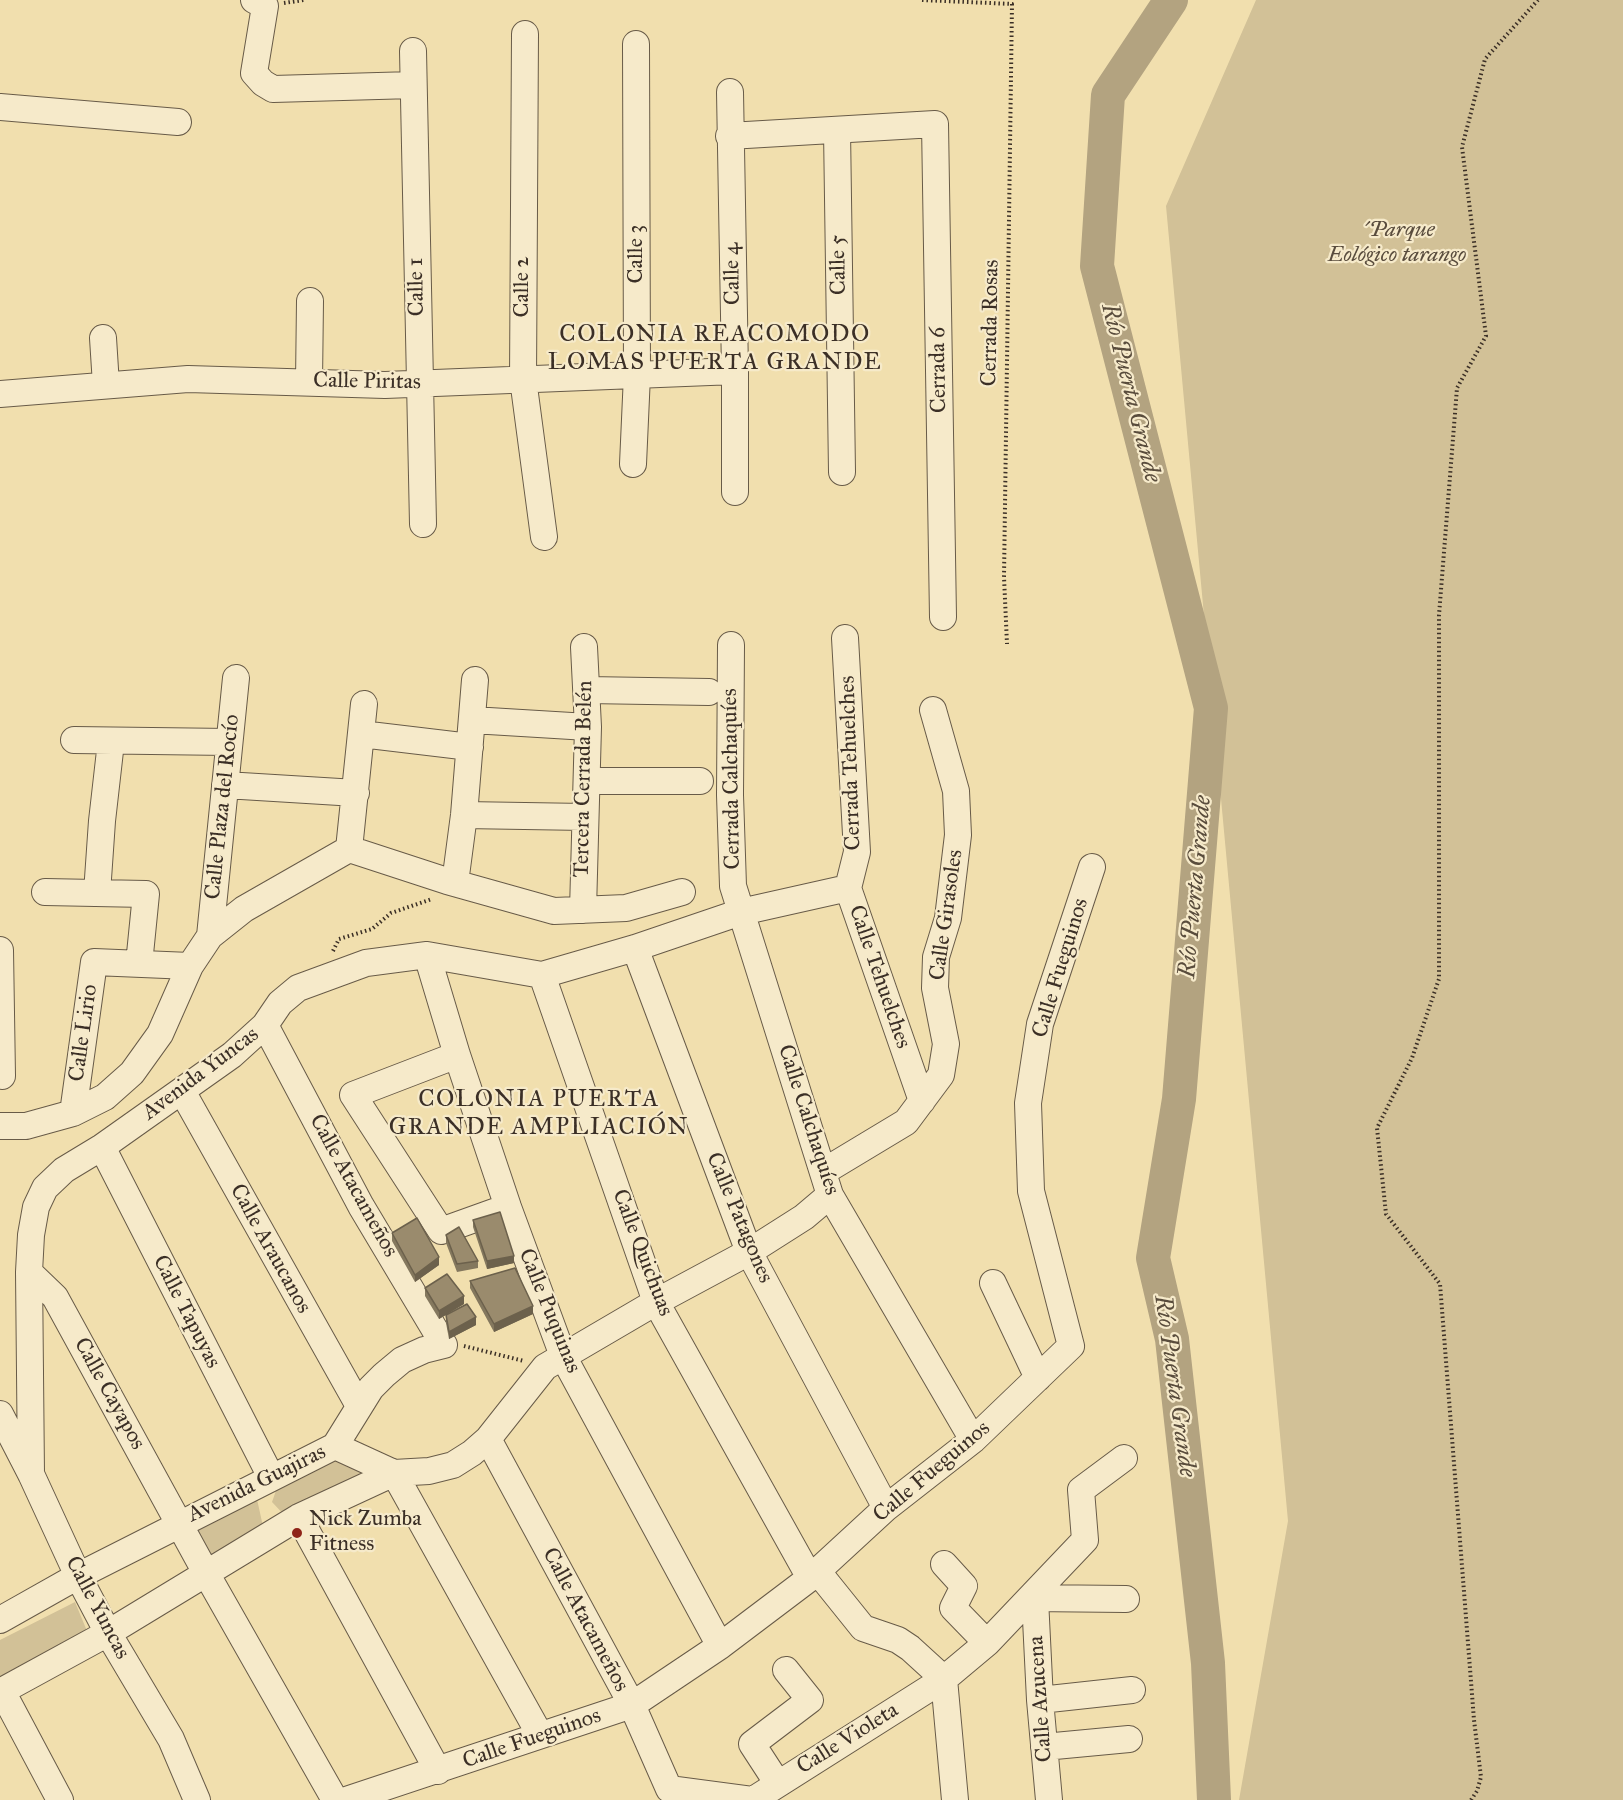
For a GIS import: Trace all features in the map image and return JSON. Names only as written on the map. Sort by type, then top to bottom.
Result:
[{"type":"street","points":[[254,0],[266,6],[254,73],[263,83],[273,89],[412,85]]},
{"type":"street","name":"Calle 2","points":[[525,34],[523,379],[544,537]]},
{"type":"street","name":"Calle 3","points":[[633,464],[637,375],[636,44]]},
{"type":"street","name":"Calle 1","points":[[413,51],[423,524]]},
{"type":"street","name":"Calle 4","points":[[730,92],[735,492]]},
{"type":"street","points":[[0,107],[178,123]]},
{"type":"street","name":"Cerrada 6","points":[[837,130],[935,124],[943,617]]},
{"type":"street","points":[[729,136],[837,130]]},
{"type":"street","name":"Calle 5","points":[[837,130],[842,472]]},
{"type":"street","points":[[309,382],[310,301]]},
{"type":"street","points":[[103,338],[105,386]]},
{"type":"street","name":"Calle Piritas","points":[[0,394],[188,379],[385,385],[735,370]]},
{"type":"street","name":"Cerrada Tehuelches","points":[[845,638],[857,852],[848,888]]},
{"type":"street","name":"Cerrada Calchaquíes","points":[[731,645],[730,807],[733,886],[741,912]]},
{"type":"street","name":"Tercera Cerrada Belén","points":[[583,910],[588,727],[584,647]]},
{"type":"street","name":"Calle Plaza del Rocío","points":[[210,936],[236,678]]},
{"type":"street","points":[[451,882],[465,815],[475,680]]},
{"type":"street","points":[[587,690],[709,692]]},
{"type":"street","points":[[349,849],[364,704]]},
{"type":"street","name":"Calle Girasoles","points":[[827,1184],[906,1122],[941,1075],[946,1044],[935,988],[936,957],[948,918],[958,835],[956,790],[933,710]]},
{"type":"street","points":[[472,720],[588,727]]},
{"type":"street","points":[[362,734],[470,747]]},
{"type":"street","points":[[74,740],[229,742]]},
{"type":"street","points":[[97,893],[111,742]]},
{"type":"street","points":[[587,781],[700,781]]},
{"type":"street","points":[[225,785],[356,793]]},
{"type":"street","points":[[465,815],[585,817]]},
{"type":"street","points":[[0,1126],[26,1126],[73,1113],[105,1097],[132,1073],[160,1035],[190,966],[210,936],[244,909],[349,849],[451,882],[554,911],[626,908],[682,892]]},
{"type":"street","name":"Calle Fueguinos","points":[[346,1800],[632,1705],[720,1646],[814,1575],[886,1508],[973,1440],[1071,1346],[1031,1191],[1028,1103],[1040,1024],[1092,867]]},
{"type":"street","name":"Calle Tehuelches","points":[[741,912],[848,888],[922,1101]]},
{"type":"street","points":[[45,892],[146,894],[139,964]]},
{"type":"street","name":"Avenida Yuncas","points":[[31,1474],[29,1272],[31,1235],[36,1207],[45,1188],[64,1170],[102,1147],[232,1055],[265,1025],[280,1003],[298,988],[320,978],[366,963],[427,955],[542,975],[635,948],[741,912]]},
{"type":"street","name":"Calle Calchaquíes","points":[[741,912],[827,1184],[973,1440]]},
{"type":"street","name":"Calle Patagones","points":[[635,948],[749,1252],[886,1508]]},
{"type":"street","points":[[0,950],[2,1076]]},
{"type":"street","name":"Calle Puquinas","points":[[427,955],[457,1055],[508,1207],[554,1362],[720,1646]]},
{"type":"street","name":"Calle Lirio","points":[[73,1113],[94,962],[190,966]]},
{"type":"street","name":"Calle Quichuas","points":[[542,975],[657,1302],[814,1575],[863,1628],[898,1640],[944,1679]]},
{"type":"street","name":"Calle Atacameños","points":[[265,1025],[361,1206],[444,1345]]},
{"type":"street","points":[[457,1055],[353,1095],[441,1231],[508,1207]]},
{"type":"street","name":"Calle Araucanos","points":[[183,1091],[359,1406]]},
{"type":"street","name":"Calle Tapuyas","points":[[102,1147],[271,1477]]},
{"type":"street","name":"Avenida Guajiras","points":[[1,1691],[108,1633],[299,1517],[394,1473],[429,1471],[453,1465],[472,1454],[488,1439],[554,1362],[749,1252],[804,1217],[827,1184]]},
{"type":"street","name":"Calle Cayapos","points":[[29,1272],[55,1298],[180,1523]]},
{"type":"street","points":[[993,1283],[1038,1378]]},
{"type":"street","name":"Avenida Guajiras","points":[[0,1620],[180,1523],[335,1446],[371,1388],[402,1360],[424,1350],[444,1345]]},
{"type":"street","name":"Calle Yuncas","points":[[0,1414],[31,1474],[78,1576],[108,1633],[171,1739],[197,1800]]},
{"type":"street","name":"Calle Atacameños","points":[[488,1439],[632,1705],[661,1794]]},
{"type":"street","name":"Avenida Guajiras","points":[[335,1446],[394,1473]]},
{"type":"street","name":"Calle Violeta","points":[[752,1800],[944,1679],[987,1643],[1033,1599],[1085,1540],[1081,1490],[1124,1458]]},
{"type":"street","points":[[394,1473],[540,1735]]},
{"type":"street","points":[[299,1517],[438,1771]]},
{"type":"street","name":"Avenida Guajiras","points":[[180,1523],[206,1574]]},
{"type":"street","points":[[944,1564],[964,1586],[953,1608],[987,1643]]},
{"type":"street","points":[[206,1574],[335,1800]]},
{"type":"street","points":[[1033,1599],[1126,1599]]},
{"type":"street","name":"Calle Azucena","points":[[1033,1599],[1049,1800]]},
{"type":"street","points":[[777,1784],[752,1744],[810,1701],[786,1670]]},
{"type":"street","points":[[944,1679],[955,1800]]},
{"type":"street","points":[[1040,1700],[1132,1690]]},
{"type":"street","points":[[1,1691],[60,1800]]},
{"type":"street","points":[[1044,1747],[1129,1739]]},
{"type":"street","points":[[661,1794],[752,1800]]},
{"type":"path","name":"Cerrada Rosas","points":[[922,0],[1012,4],[1004,577],[1008,644]]},
{"type":"path","points":[[1471,1800],[1477,1791],[1481,1777],[1474,1720],[1440,1284],[1386,1214],[1377,1128],[1412,1058],[1439,979],[1439,615],[1457,388],[1486,336],[1462,147],[1485,59],[1538,0]]},
{"type":"path","points":[[320,978],[339,939],[372,929],[391,913],[434,898],[447,900],[451,882]]},
{"type":"path","points":[[444,1345],[452,1343],[554,1362]]},
{"type":"green space","name":"´Parque Eológico tarango","points":[[1256,0],[1623,0],[1623,1800],[1239,1800],[1288,1521],[1166,206]]},
{"type":"green space","points":[[326,1457],[382,1474],[287,1518],[272,1502],[279,1482]]},
{"type":"green space","points":[[255,1490],[264,1531],[207,1564],[185,1525]]},
{"type":"green space","points":[[75,1602],[87,1631],[0,1679],[0,1640]]},
{"type":"building","points":[[500,1212],[514,1256],[487,1261],[473,1220]]},
{"type":"building","points":[[417,1218],[439,1257],[415,1275],[392,1233]]},
{"type":"building","points":[[459,1227],[478,1261],[457,1264],[446,1235]]},
{"type":"building","points":[[515,1268],[533,1306],[494,1324],[470,1281]]},
{"type":"building","points":[[447,1274],[464,1296],[439,1311],[425,1288]]},
{"type":"building","points":[[467,1304],[476,1317],[449,1332],[446,1315]]},
{"type":"waterway","name":"Río Puerta Grande","points":[[1171,0],[1108,95],[1097,266],[1211,708],[1179,1099],[1153,1258],[1172,1339],[1208,1663],[1214,1800]]},
{"type":"place","name":"Nick Zumba Fitness","points":[[297,1533]]},
{"type":"district","name":"COLONIA REACOMODO LOMAS PUERTA GRANDE","points":[[715,349]]},
{"type":"district","name":"COLONIA PUERTA GRANDE AMPLIACIÓN","points":[[539,1114]]}]
